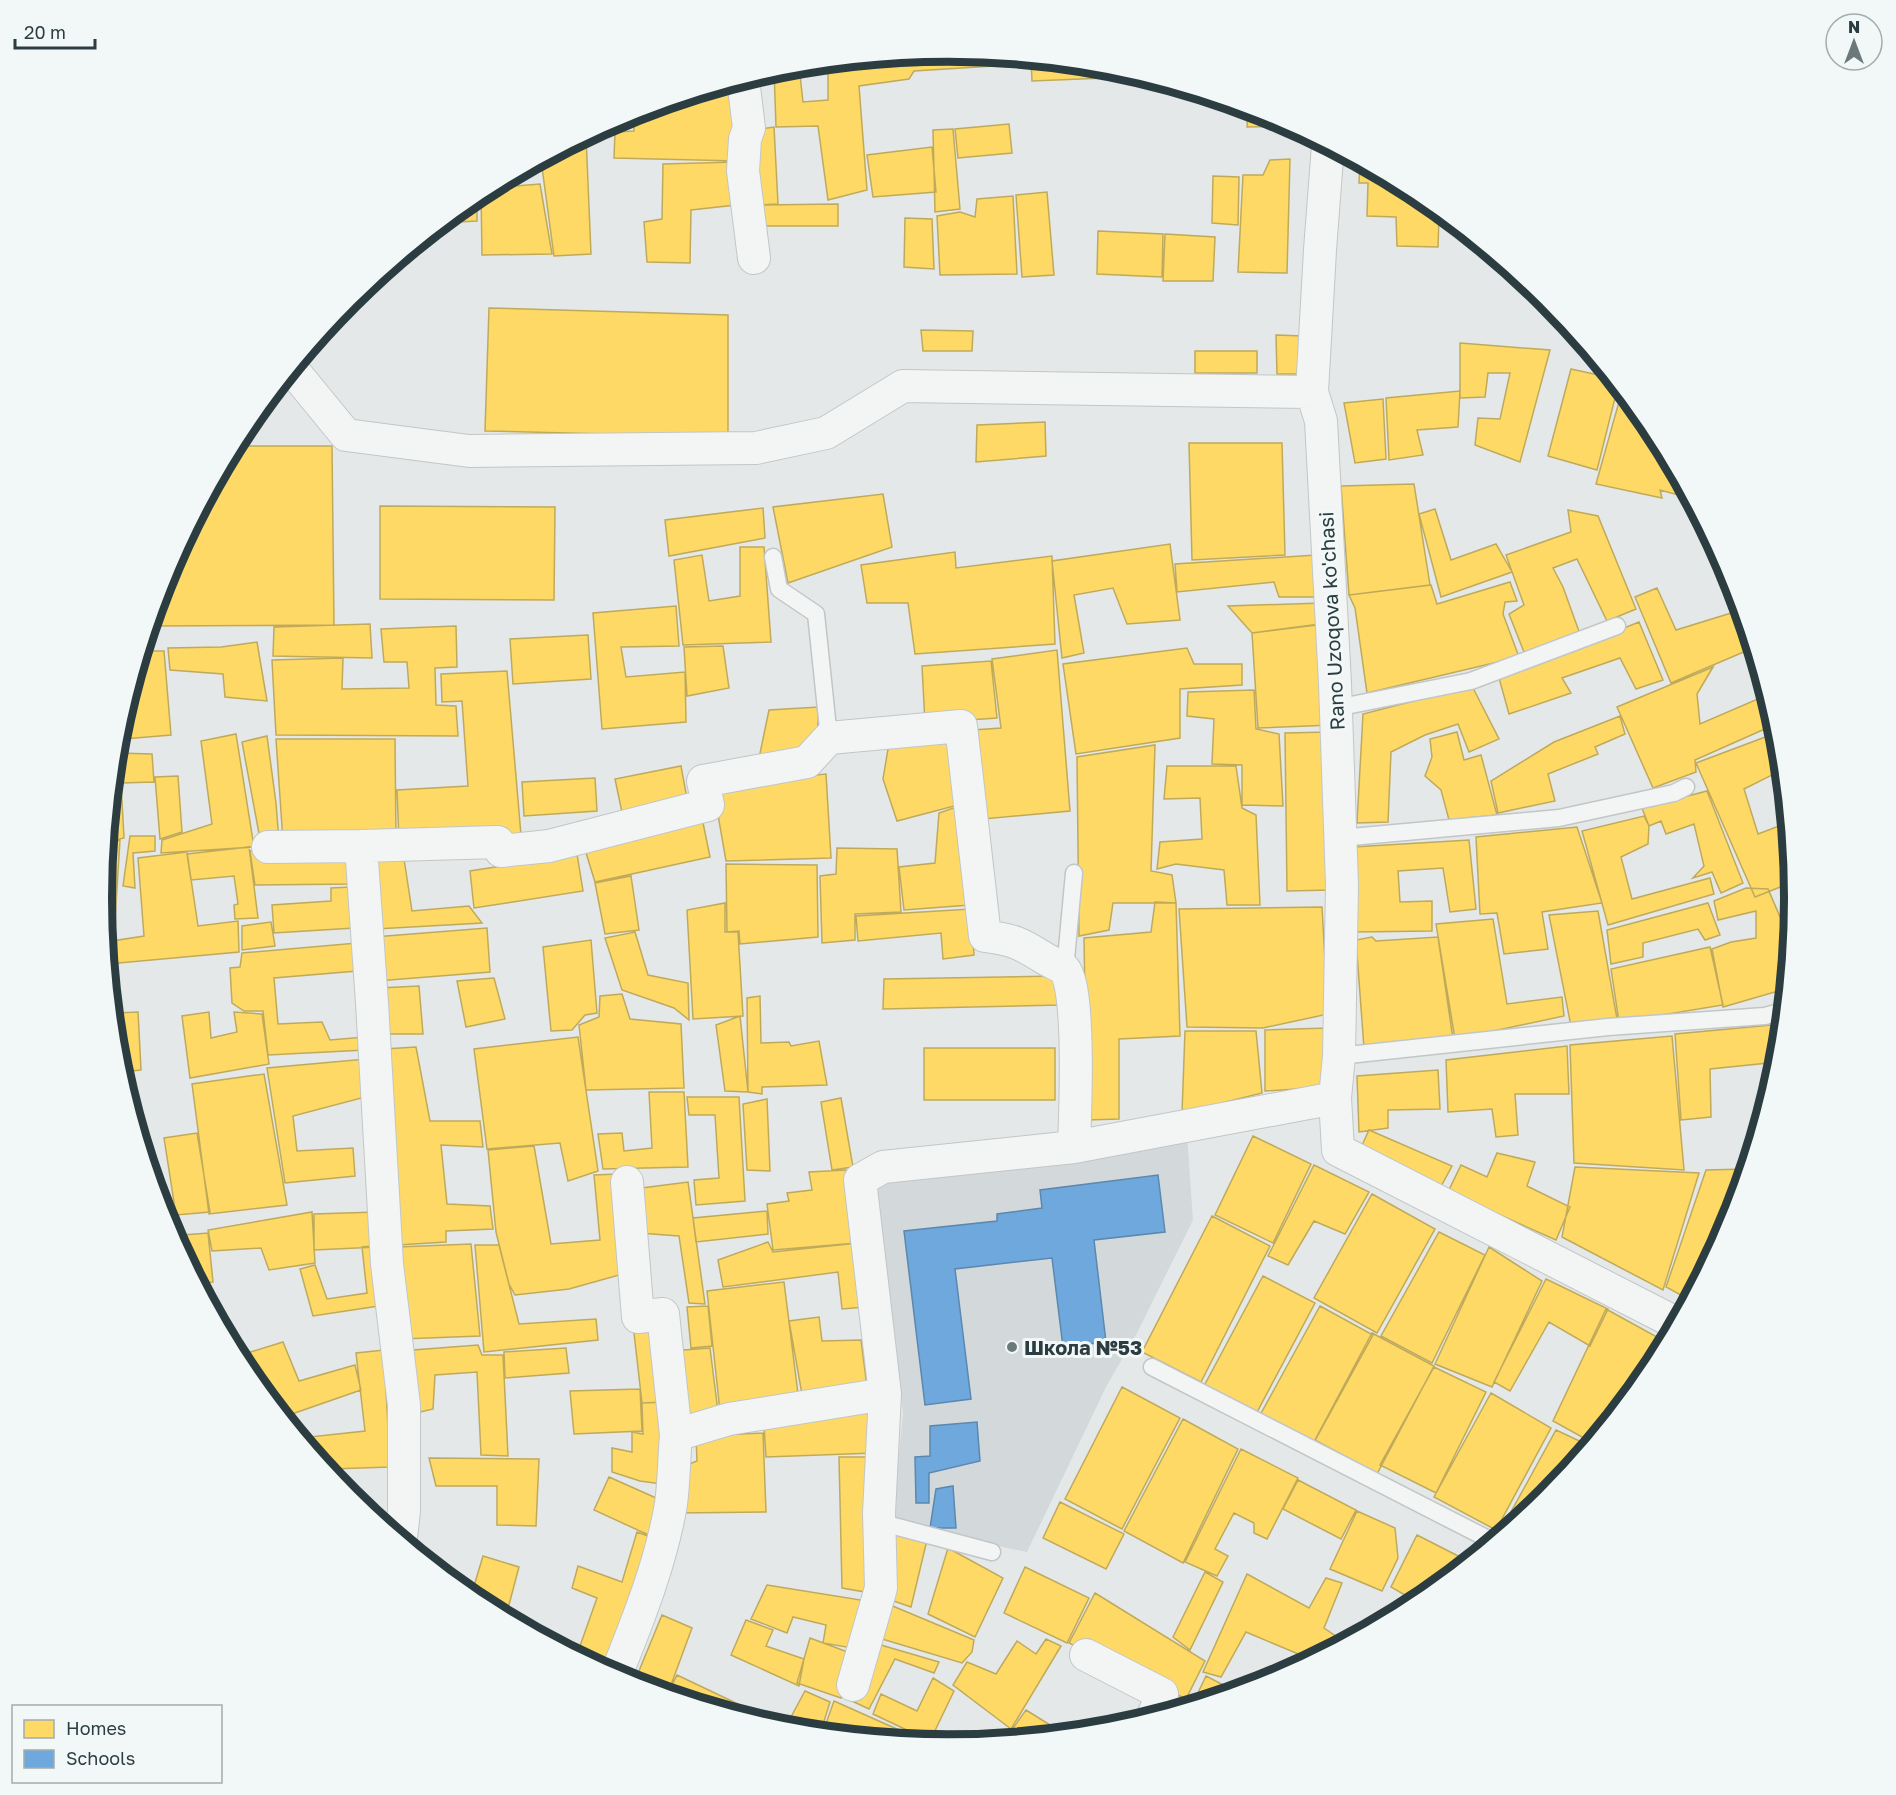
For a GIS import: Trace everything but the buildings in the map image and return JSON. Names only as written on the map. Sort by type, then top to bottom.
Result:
[{"type":"street","points":[[744,87],[749,128],[745,139],[743,171],[754,258]]},
{"type":"street","name":"Rano Uzoqova ko'chasi","points":[[1327,153],[1312,392],[1321,421],[1336,708],[1342,885],[1340,1056],[1335,1098],[1338,1150],[1670,1320]]},
{"type":"street","points":[[296,374],[346,435],[469,451],[756,448],[826,433],[903,386],[1312,392]]},
{"type":"street","points":[[268,847],[498,842],[501,851],[549,846],[708,804],[703,781],[807,762],[829,738],[961,726],[985,936],[1012,940],[1030,948],[1065,970],[1073,991],[1074,1147]]},
{"type":"street","points":[[361,846],[387,1264],[404,1405],[402,1530]]},
{"type":"street","points":[[853,1685],[881,1588],[879,1522],[885,1394],[860,1180],[883,1167],[1074,1147],[1335,1098]]},
{"type":"street","points":[[620,1666],[638,1619],[671,1505],[676,1435],[663,1314],[638,1317],[627,1182]]},
{"type":"street","points":[[676,1435],[729,1419],[885,1394]]},
{"type":"street","points":[[1086,1656],[1162,1694],[1157,1707]]},
{"type":"lane","points":[[773,557],[779,589],[816,614],[829,738]]},
{"type":"lane","points":[[1336,708],[1471,681],[1617,626]]},
{"type":"lane","points":[[1340,838],[1560,818],[1674,794],[1686,787]]},
{"type":"lane","points":[[1065,970],[1074,873]]},
{"type":"lane","points":[[1340,1056],[1608,1027],[1766,1016],[1776,1013]]},
{"type":"lane","points":[[1152,1367],[1486,1537]]},
{"type":"lane","points":[[879,1522],[992,1552]]},
{"type":"shaded area","name":"Школа №53","points":[[1187,1134],[1193,1220],[1136,1335],[1107,1385],[1027,1552],[892,1524],[903,1414],[876,1179]]},
{"type":"place","name":"Школа №53","points":[[1012,1347]]}]
